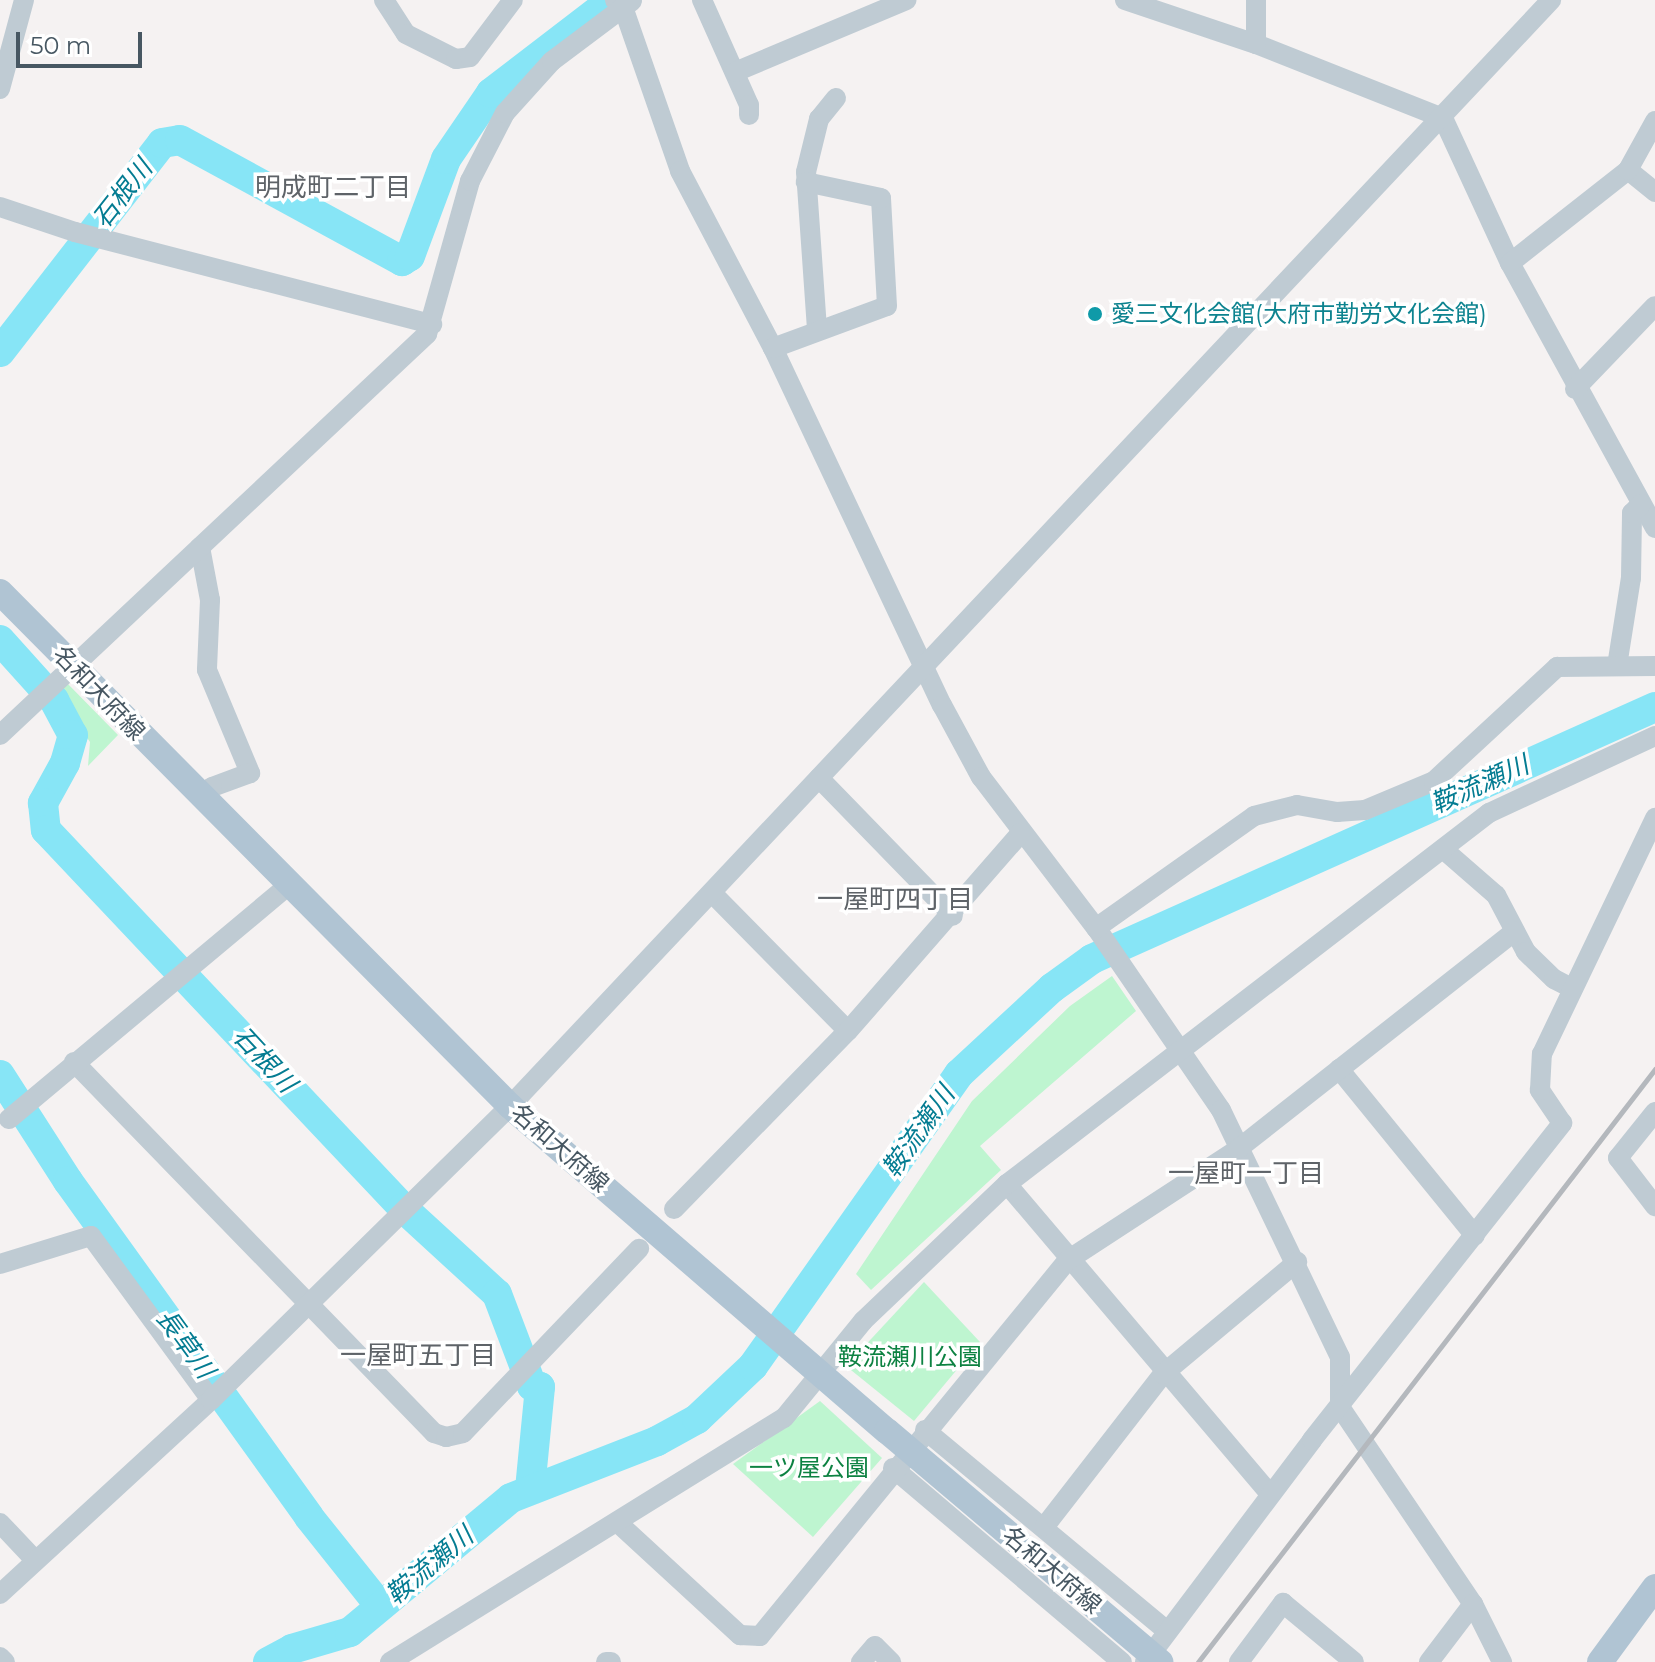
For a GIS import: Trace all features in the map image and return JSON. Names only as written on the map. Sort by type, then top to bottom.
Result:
[{"type":"main road","name":"名和大府線","points":[[0,592],[288,886],[510,1106],[744,1310],[1160,1662]]},
{"type":"main road","points":[[1600,1662],[1655,1587]]},
{"type":"street","points":[[0,89],[24,0]]},
{"type":"street","points":[[384,0],[406,34],[456,59],[470,57],[513,0]]},
{"type":"street","points":[[702,0],[735,72],[749,115]]},
{"type":"street","points":[[735,72],[906,0]]},
{"type":"street","points":[[1125,0],[1256,44],[1443,118],[1510,263],[1575,389],[1650,514]]},
{"type":"street","points":[[1256,0],[1256,44]]},
{"type":"street","points":[[0,1594],[211,1400],[510,1106],[713,894],[926,663],[1551,0]]},
{"type":"street","points":[[0,735],[432,324],[470,181],[505,113],[552,61],[622,3],[680,171],[773,348],[981,777],[1097,928],[1221,1110],[1297,1262],[1340,1357],[1340,1407],[1473,1604],[1502,1662]]},
{"type":"street","points":[[817,329],[806,182],[819,119],[836,98]]},
{"type":"street","points":[[1510,263],[1628,170],[1655,121]]},
{"type":"street","points":[[1628,170],[1655,192]]},
{"type":"street","points":[[773,348],[817,329],[887,306],[881,198],[806,182]]},
{"type":"street","points":[[0,207],[75,232],[432,324]]},
{"type":"street","points":[[1575,389],[1655,306]]},
{"type":"street","points":[[1617,666],[1630,591],[1632,513],[1650,514]]},
{"type":"street","points":[[200,547],[210,600],[207,670],[250,773],[212,787],[201,797]]},
{"type":"street","points":[[1097,928],[1254,816],[1297,805],[1337,812],[1365,810],[1434,781],[1557,667],[1655,666]]},
{"type":"street","points":[[390,1662],[784,1418],[863,1321],[1007,1184],[1505,802],[1655,736]]},
{"type":"street","points":[[819,778],[953,916]]},
{"type":"street","points":[[1145,1662],[1270,1494],[1562,1123],[1540,1090],[1542,1054],[1655,818]]},
{"type":"street","points":[[674,1209],[848,1031],[953,916],[1021,833]]},
{"type":"street","points":[[1443,849],[1496,895],[1526,952],[1554,979],[1572,988]]},
{"type":"street","points":[[9,1119],[30,1097],[288,886]]},
{"type":"street","points":[[713,894],[848,1031]]},
{"type":"street","points":[[618,1523],[740,1635],[751,1639],[760,1636],[893,1468],[1068,1260],[1238,1149],[1515,931]]},
{"type":"street","points":[[74,1062],[306,1305],[434,1433],[446,1437],[463,1433],[639,1249]]},
{"type":"street","points":[[1339,1069],[1475,1236]]},
{"type":"street","points":[[1655,1112],[1618,1158],[1655,1206]]},
{"type":"street","points":[[1007,1184],[1163,1374],[1270,1494]]},
{"type":"street","points":[[0,1264],[91,1236],[211,1400]]},
{"type":"street","points":[[1045,1526],[1163,1374],[1297,1262]]},
{"type":"street","points":[[925,1430],[1045,1526],[1167,1631]]},
{"type":"street","points":[[893,1468],[1122,1662]]},
{"type":"street","points":[[0,1523],[35,1560]]},
{"type":"street","points":[[1239,1662],[1283,1603],[1354,1662]]},
{"type":"street","points":[[1429,1662],[1473,1604]]},
{"type":"street","points":[[861,1662],[875,1646],[891,1662]]},
{"type":"street","points":[[0,1657],[5,1662]]},
{"type":"green space","points":[[66,682],[118,735],[88,766],[90,742],[56,692]]},
{"type":"green space","points":[[1112,976],[1136,1011],[980,1146],[1001,1170],[871,1290],[856,1274],[972,1101],[1070,1006]]},
{"type":"green space","name":"鞍流瀬川公園","points":[[924,1282],[980,1342],[914,1421],[846,1366]]},
{"type":"green space","name":"一ツ屋公園","points":[[820,1401],[882,1458],[813,1537],[733,1464]]},
{"type":"waterway","name":"石根川","points":[[0,352],[162,143],[180,140],[402,261],[410,256],[446,159],[491,93],[612,0]]},
{"type":"waterway","name":"石根川","points":[[0,640],[54,700],[73,735],[65,763],[43,803],[46,830],[403,1208],[497,1294],[532,1386],[540,1387],[530,1489]]},
{"type":"waterway","name":"鞍流瀬川","points":[[268,1662],[292,1649],[350,1632],[511,1498],[657,1441],[697,1419],[753,1366],[959,1074],[1052,988],[1092,959],[1655,707]]},
{"type":"waterway","name":"長草川","points":[[0,1075],[68,1181],[309,1517],[380,1606]]},
{"type":"railway","points":[[1198,1662],[1655,1069]]},
{"type":"place","name":"愛三文化会館(大府市勤労文化会館)","points":[[1095,314]]},
{"type":"district","name":"明成町二丁目","points":[[333,188]]},
{"type":"district","name":"一屋町四丁目","points":[[895,900]]},
{"type":"district","name":"一屋町一丁目","points":[[1246,1174]]},
{"type":"district","name":"一屋町五丁目","points":[[418,1356]]}]
